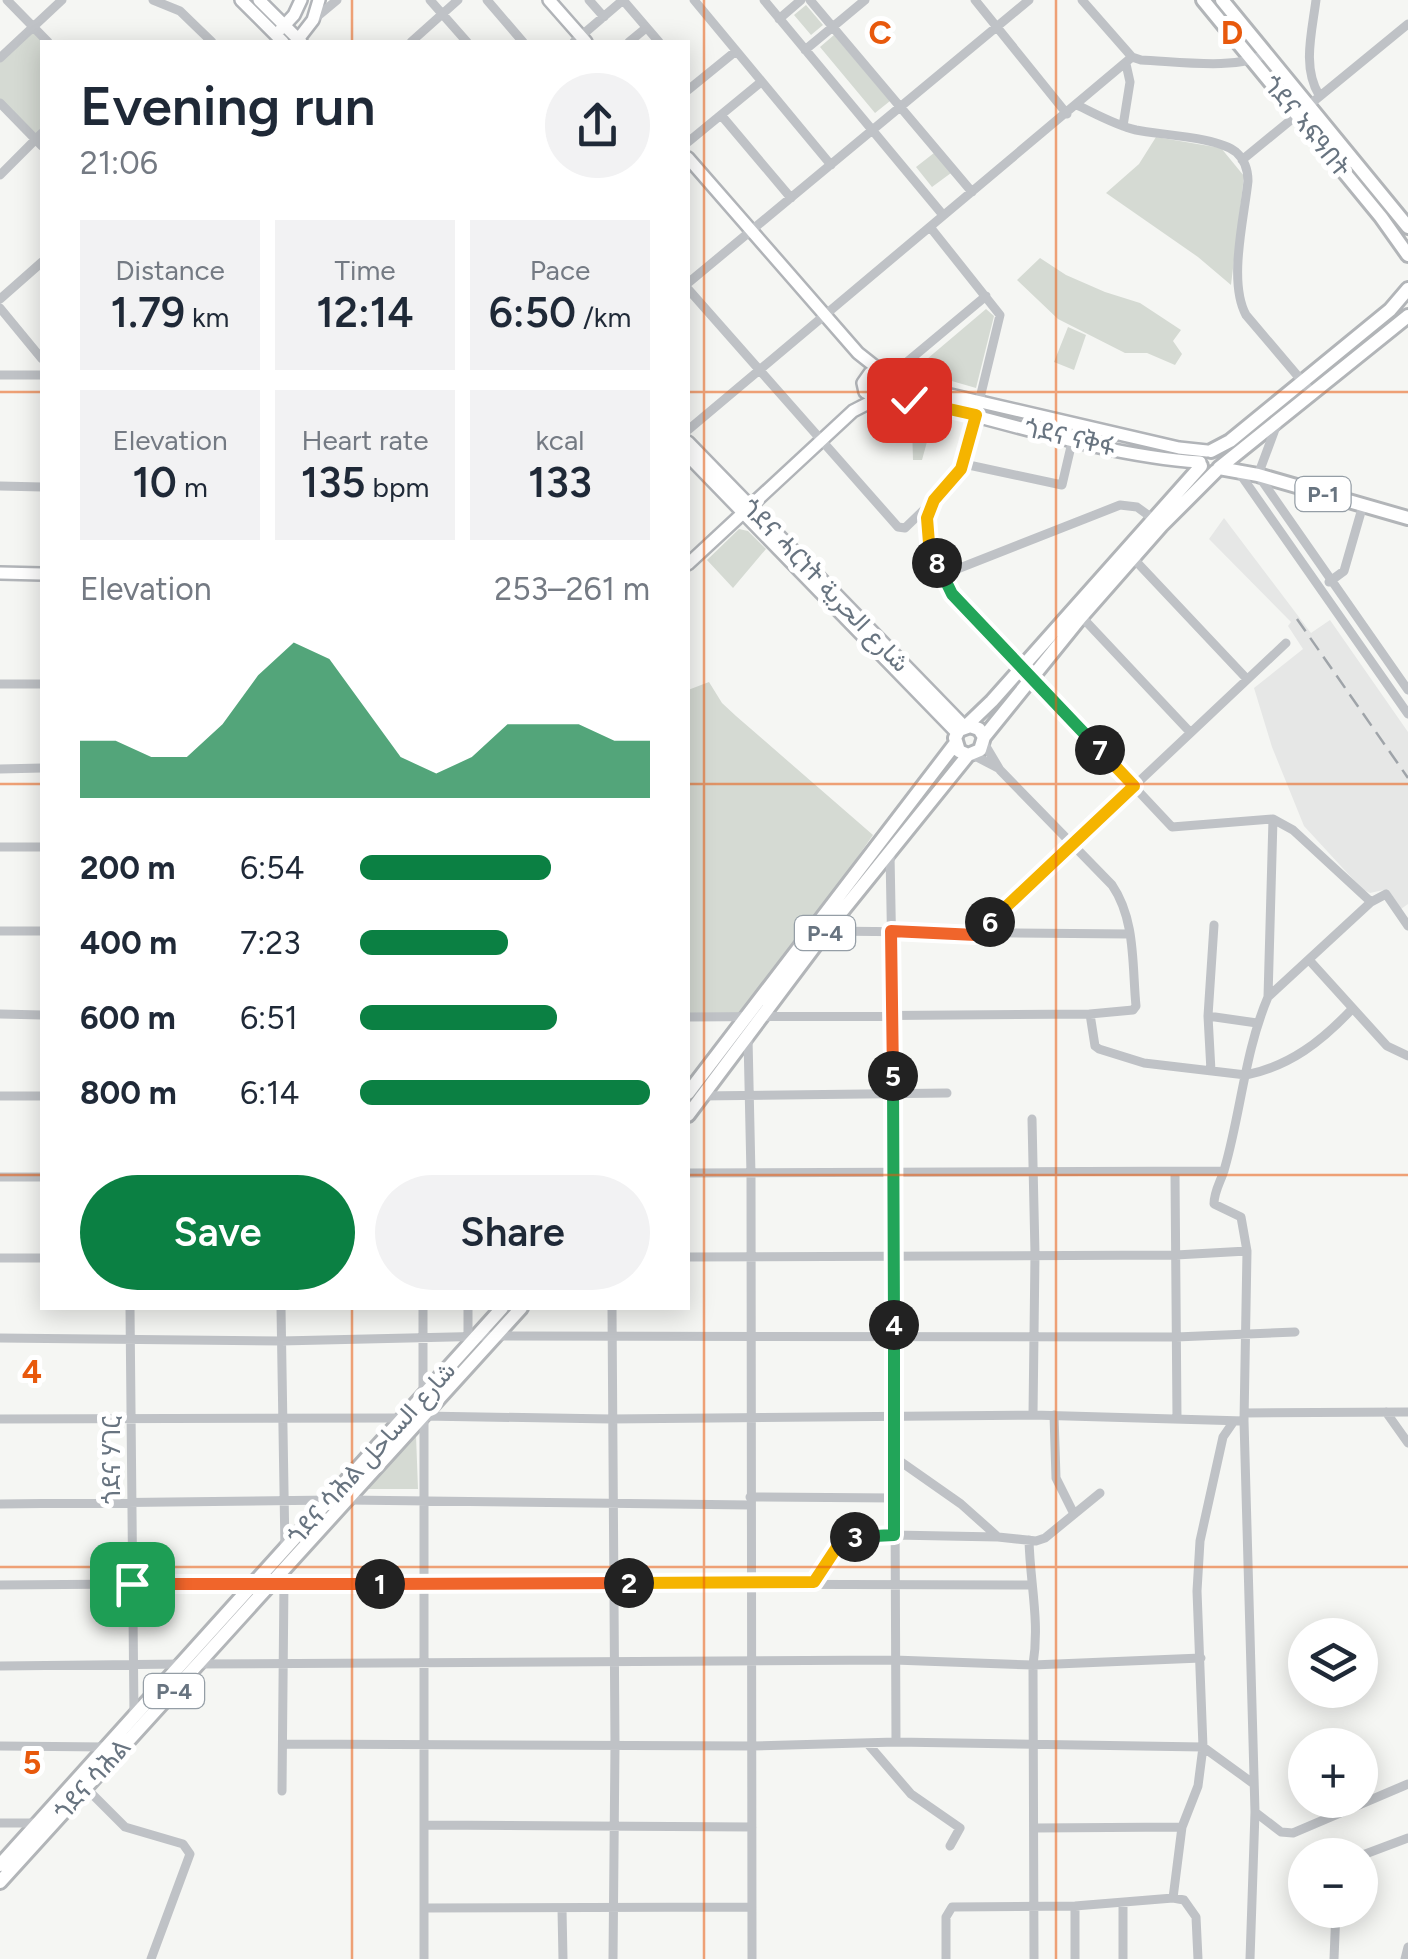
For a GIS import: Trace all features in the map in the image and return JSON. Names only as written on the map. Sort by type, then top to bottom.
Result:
[{"type":"highway","name":"ጎደና ኣፍዓበት","points":[[1203,0],[1221,7],[1298,114],[1408,227]]},
{"type":"highway","name":"ጎደና ኣፍዓበት","points":[[1260,57],[1314,100],[1408,255]]},
{"type":"highway","points":[[960,732],[1026,672],[1157,522],[1205,457],[1366,330],[1400,301],[1408,288]]},
{"type":"highway","points":[[1157,522],[1408,316]]},
{"type":"highway","points":[[1366,330],[1376,342]]},
{"type":"highway","points":[[1268,410],[1278,423]]},
{"type":"highway","points":[[1205,457],[1220,455],[1218,470]]},
{"type":"highway","name":"P-1","points":[[1218,470],[1258,475],[1408,518]]},
{"type":"highway","points":[[960,732],[970,755],[980,750],[1026,672]]},
{"type":"highway","points":[[960,732],[979,729],[984,740]]},
{"type":"highway","name":"P-4","points":[[692,1095],[748,1035],[960,732]]},
{"type":"highway","name":"P-4","points":[[692,1095],[747,1016],[820,928],[890,854],[970,755]]},
{"type":"highway","name":"ጎደና ሳሕል شارع الساحل","points":[[0,1865],[46,1823],[115,1747],[134,1717],[404,1418],[471,1337],[500,1310]]},
{"type":"highway","name":"ጎደና ሳሕል شارع الساحل","points":[[348,1500],[519,1310]]},
{"type":"highway","name":"ጎደና ሳሕል","points":[[0,1882],[46,1823],[86,1788],[115,1747],[135,1732],[348,1500]]},
{"type":"main road","points":[[241,0],[281,35]]},
{"type":"main road","points":[[259,0],[281,35]]},
{"type":"main road","points":[[281,35],[300,0]]},
{"type":"main road","points":[[299,40],[313,20],[319,0]]},
{"type":"main road","points":[[551,1],[580,40]]},
{"type":"main road","name":"ጎደና ናቅፋ","points":[[690,160],[858,353],[887,377],[1073,439],[1174,460],[1205,457]]},
{"type":"main road","name":"ጎደና ናቅፋ","points":[[858,353],[864,381]]},
{"type":"main road","points":[[690,562],[853,411],[890,389],[887,377],[874,371],[864,381],[853,411]]},
{"type":"main road","points":[[864,381],[866,392],[879,398]]},
{"type":"main road","name":"ጎደና ናቅፋ","points":[[879,398],[978,408],[1076,425],[1205,457]]},
{"type":"main road","name":"ጎደና ሓርነት شارع الحرية","points":[[690,444],[747,511]]},
{"type":"main road","name":"ጎደና ሓርነት شارع الحرية","points":[[690,458],[747,511],[960,732]]},
{"type":"main road","points":[[0,574],[40,574]]},
{"type":"street","points":[[8,0],[46,40]]},
{"type":"street","points":[[0,58],[62,0]]},
{"type":"street","points":[[153,0],[175,8],[210,40]]},
{"type":"street","points":[[313,20],[336,0]]},
{"type":"street","points":[[430,0],[465,40]]},
{"type":"street","points":[[413,40],[458,0]]},
{"type":"street","points":[[487,0],[521,40]]},
{"type":"street","points":[[590,0],[604,17]]},
{"type":"street","points":[[580,40],[623,0],[656,40]]},
{"type":"street","points":[[694,0],[831,165]]},
{"type":"street","points":[[764,0],[943,215]]},
{"type":"street","points":[[780,19],[801,0]]},
{"type":"street","points":[[810,0],[972,192]]},
{"type":"street","points":[[805,50],[865,0]]},
{"type":"street","points":[[974,0],[1067,114]]},
{"type":"street","points":[[690,284],[1029,0]]},
{"type":"street","points":[[1082,0],[1129,60],[1130,82],[1122,126]]},
{"type":"street","points":[[1314,100],[1309,67],[1316,0]]},
{"type":"street","points":[[1242,160],[1408,24]]},
{"type":"street","points":[[631,40],[646,28]]},
{"type":"street","points":[[690,83],[736,51]]},
{"type":"street","points":[[690,428],[1129,60],[1260,57]]},
{"type":"street","points":[[690,140],[761,82]]},
{"type":"street","points":[[0,103],[40,139],[0,175]]},
{"type":"street","points":[[1076,105],[1122,126],[1230,148],[1242,160],[1248,181],[1237,283],[1239,302],[1314,394]]},
{"type":"street","points":[[721,115],[791,198]]},
{"type":"street","points":[[690,288],[898,527],[905,528],[964,464],[1000,318],[999,311],[930,227]]},
{"type":"street","points":[[0,299],[40,264]]},
{"type":"street","points":[[887,377],[986,296]]},
{"type":"street","points":[[0,308],[40,358]]},
{"type":"street","points":[[29,343],[40,343]]},
{"type":"street","points":[[28,375],[40,363]]},
{"type":"street","points":[[0,375],[40,375]]},
{"type":"street","points":[[1278,423],[1258,475],[1405,696],[1408,714]]},
{"type":"street","points":[[964,464],[1062,485],[1076,425]]},
{"type":"street","points":[[1238,472],[1320,589],[1405,696]]},
{"type":"street","points":[[0,486],[40,487]]},
{"type":"street","points":[[934,500],[927,530],[952,594],[1172,827],[1273,819],[1293,830],[1371,902]]},
{"type":"street","points":[[942,574],[1120,505],[1137,507],[1157,522]]},
{"type":"street","points":[[1320,589],[1344,571],[1363,505]]},
{"type":"street","points":[[1129,554],[1246,678]]},
{"type":"street","points":[[1076,612],[1190,731]]},
{"type":"street","points":[[976,935],[1286,643]]},
{"type":"street","points":[[0,684],[40,684]]},
{"type":"street","points":[[690,1017],[1090,1014],[1127,1013],[1136,1006],[1123,902],[1000,770],[984,740]]},
{"type":"street","points":[[970,755],[1000,770]]},
{"type":"street","points":[[0,768],[40,768]]},
{"type":"street","points":[[1250,1959],[1255,1812],[1241,1418],[1247,1252],[1241,1218],[1214,1204],[1214,1193],[1224,1171],[1257,1023],[1268,997],[1273,819]]},
{"type":"street","points":[[0,847],[40,848]]},
{"type":"street","points":[[890,854],[896,1742]]},
{"type":"street","points":[[1268,997],[1371,902],[1386,894],[1408,926]]},
{"type":"street","points":[[1211,1070],[1208,1016],[1214,925]]},
{"type":"street","points":[[820,928],[976,935],[1129,934]]},
{"type":"street","points":[[0,931],[40,931]]},
{"type":"street","points":[[1310,961],[1387,1046],[1408,1056]]},
{"type":"street","points":[[1090,1014],[1098,1049],[1144,1063],[1246,1075],[1262,1072],[1305,1052],[1352,1008]]},
{"type":"street","points":[[0,1014],[40,1014]]},
{"type":"street","points":[[747,1016],[751,1174],[752,1959]]},
{"type":"street","points":[[1208,1016],[1257,1023]]},
{"type":"street","points":[[692,1095],[947,1093]]},
{"type":"street","points":[[0,1096],[40,1096]]},
{"type":"street","points":[[1032,1119],[1033,1415]]},
{"type":"street","points":[[690,1173],[1224,1171]]},
{"type":"street","points":[[1175,1173],[1177,1418]]},
{"type":"street","points":[[0,1177],[40,1177]]},
{"type":"street","points":[[690,1257],[1247,1252]]},
{"type":"street","points":[[0,1258],[40,1258]]},
{"type":"street","name":"ጎደና ሃገር","points":[[130,1310],[135,1732]]},
{"type":"street","points":[[281,1310],[285,1549],[280,1578],[282,1791]]},
{"type":"street","points":[[423,1310],[424,1959]]},
{"type":"street","points":[[468,1310],[471,1337]]},
{"type":"street","points":[[612,1310],[613,1959]]},
{"type":"street","points":[[0,1338],[281,1342],[494,1336],[1176,1337],[1294,1332]]},
{"type":"street","points":[[1386,1412],[1408,1442]]},
{"type":"street","points":[[0,1419],[1033,1415],[1241,1418],[1408,1412]]},
{"type":"street","points":[[1054,1415],[1056,1478],[1074,1514]]},
{"type":"street","points":[[1174,1898],[1182,1827],[1198,1786],[1202,1747],[1197,1591],[1200,1541],[1223,1438],[1241,1418]]},
{"type":"street","points":[[894,1458],[961,1504],[998,1537]]},
{"type":"street","points":[[814,1582],[844,1539],[894,1535],[1045,1538],[1100,1493]]},
{"type":"street","points":[[0,1504],[131,1500],[612,1502],[894,1498]]},
{"type":"street","points":[[1029,1540],[1037,1642],[1033,1664],[1034,1959]]},
{"type":"street","points":[[0,1586],[255,1583],[280,1578],[423,1585],[1030,1585]]},
{"type":"street","points":[[0,1666],[132,1662],[894,1660],[1033,1664],[1200,1658]]},
{"type":"street","points":[[283,1744],[753,1746],[896,1742],[1202,1747],[1254,1784]]},
{"type":"street","points":[[868,1744],[911,1794],[960,1828],[950,1846]]},
{"type":"street","points":[[0,1746],[115,1747]]},
{"type":"street","points":[[1255,1812],[1281,1832],[1293,1832],[1408,1784]]},
{"type":"street","points":[[86,1788],[125,1828],[182,1844],[190,1854],[152,1959]]},
{"type":"street","points":[[0,1823],[46,1823]]},
{"type":"street","points":[[425,1826],[752,1827]]},
{"type":"street","points":[[1036,1828],[1182,1827]]},
{"type":"street","points":[[1378,1849],[1408,1838]]},
{"type":"street","points":[[946,1959],[949,1909],[1124,1904],[1174,1898],[1184,1900],[1196,1917],[1198,1959]]},
{"type":"street","points":[[1123,1959],[1124,1904]]},
{"type":"street","points":[[426,1908],[752,1906]]},
{"type":"street","points":[[1075,1906],[1075,1959]]},
{"type":"street","points":[[562,1909],[563,1959]]},
{"type":"street","points":[[1334,1959],[1335,1928]]},
{"type":"street","points":[[1404,1959],[1408,1947]]},
{"type":"shaded area","points":[[806,5],[823,25],[811,35],[794,15]]},
{"type":"shaded area","points":[[35,29],[41,40],[40,132],[36,137],[0,100],[0,62]]},
{"type":"shaded area","points":[[834,35],[890,101],[875,113],[820,47]]},
{"type":"shaded area","points":[[1156,137],[1221,148],[1244,176],[1231,285],[1106,193],[1139,164]]},
{"type":"shaded area","points":[[934,153],[951,173],[932,187],[916,167]]},
{"type":"shaded area","points":[[1040,258],[1066,275],[1140,303],[1181,330],[1173,341],[1182,354],[1175,365],[1147,353],[1125,353],[1058,319],[1017,280]]},
{"type":"shaded area","points":[[986,309],[994,316],[976,388],[924,373],[927,359]]},
{"type":"shaded area","points":[[1068,327],[1086,335],[1074,370],[1054,362]]},
{"type":"shaded area","points":[[896,412],[934,416],[922,460],[913,460],[912,426],[897,429]]},
{"type":"shaded area","points":[[1224,518],[1311,633],[1330,620],[1408,732],[1408,904],[1401,909],[1388,889],[1370,893],[1362,889],[1304,826],[1272,747],[1254,688],[1303,649],[1288,626],[1291,622],[1209,539]]},
{"type":"shaded area","points":[[739,529],[748,531],[766,549],[733,588],[707,560]]},
{"type":"shaded area","points":[[709,682],[722,703],[873,835],[747,1015],[690,1015],[690,689]]},
{"type":"shaded area","points":[[416,1435],[418,1489],[365,1489]]},
{"type":"railway","points":[[1297,619],[1408,778]]},
{"type":"route","points":[[132,1584],[814,1582],[844,1539],[894,1535],[891,931],[976,935],[1134,786],[952,594],[929,543],[927,518],[934,500],[961,469],[976,415],[909,400]]}]
